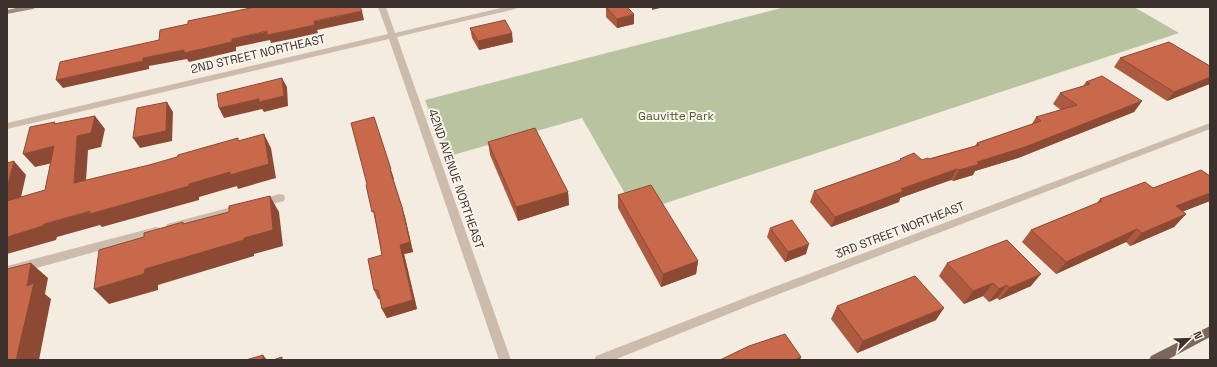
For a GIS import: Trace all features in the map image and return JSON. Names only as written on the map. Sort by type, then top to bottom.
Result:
[{"type":"main road","points":[[1155,360],[1210,331]]},
{"type":"street","points":[[7,12],[33,7]]},
{"type":"street","name":"42ND AVENUE NORTHEAST","points":[[382,7],[505,360]]},
{"type":"street","name":"2ND STREET NORTHEAST","points":[[7,126],[515,7]]},
{"type":"street","name":"3RD STREET NORTHEAST","points":[[600,360],[754,299],[1210,126]]},
{"type":"street","points":[[7,271],[280,198]]},
{"type":"green space","name":"Gauvitte Park","points":[[785,7],[1134,7],[1179,33],[636,213],[582,118],[446,157],[425,100]]},
{"type":"building","points":[[255,7],[360,7],[362,11],[314,21],[315,25],[267,35],[267,31],[232,39],[232,42],[184,53],[184,50],[143,58],[143,61],[56,80],[60,62],[159,40],[160,30],[188,24],[188,21]]},
{"type":"building","points":[[606,7],[627,7],[634,14],[617,19]]},
{"type":"building","points":[[505,20],[512,33],[478,41],[470,28]]},
{"type":"building","points":[[1169,42],[1210,66],[1210,77],[1174,92],[1120,58]]},
{"type":"building","points":[[1102,76],[1142,101],[1025,147],[977,162],[980,164],[959,170],[957,169],[901,189],[904,191],[835,217],[814,191],[901,160],[900,159],[914,153],[922,160],[929,159],[979,145],[977,143],[1041,121],[1036,117],[1077,105],[1060,93],[1090,84],[1086,82]]},
{"type":"building","points":[[282,78],[284,96],[259,102],[259,99],[219,108],[217,94]]},
{"type":"building","points":[[167,102],[166,131],[133,138],[137,108]]},
{"type":"building","points":[[95,116],[91,133],[77,136],[74,183],[149,165],[238,138],[238,141],[264,134],[269,164],[230,175],[230,172],[189,184],[189,186],[90,214],[90,211],[44,224],[43,226],[7,237],[7,201],[45,190],[54,146],[23,154],[30,127]]},
{"type":"building","points":[[374,117],[402,207],[410,242],[400,245],[413,300],[382,309],[378,290],[374,290],[368,259],[382,255],[374,211],[372,212],[367,184],[351,123]]},
{"type":"building","points":[[535,128],[568,192],[516,207],[488,142]]},
{"type":"building","points":[[14,161],[7,188],[7,163]]},
{"type":"building","points":[[1201,170],[1210,176],[1210,193],[1176,206],[1186,214],[1142,233],[1137,229],[1066,262],[1031,230],[1102,201],[1100,199],[1145,182],[1153,188]]},
{"type":"building","points":[[651,185],[698,261],[663,274],[618,195]]},
{"type":"building","points":[[270,196],[273,230],[145,269],[144,274],[94,289],[99,250],[144,237],[144,233],[183,222],[183,224],[229,212],[229,206]]},
{"type":"building","points":[[792,220],[809,244],[788,252],[770,228]]},
{"type":"building","points":[[1007,240],[1041,274],[1009,288],[1007,285],[999,289],[993,283],[973,291],[947,263]]},
{"type":"building","points":[[31,263],[27,286],[34,283],[16,360],[7,360],[7,269]]},
{"type":"building","points":[[915,276],[944,308],[863,341],[837,306]]},
{"type":"building","points":[[785,334],[801,357],[794,360],[720,360],[749,346]]},
{"type":"building","points":[[263,355],[263,360],[246,360]]},
{"type":"building","points":[[282,357],[282,360],[273,360]]}]
